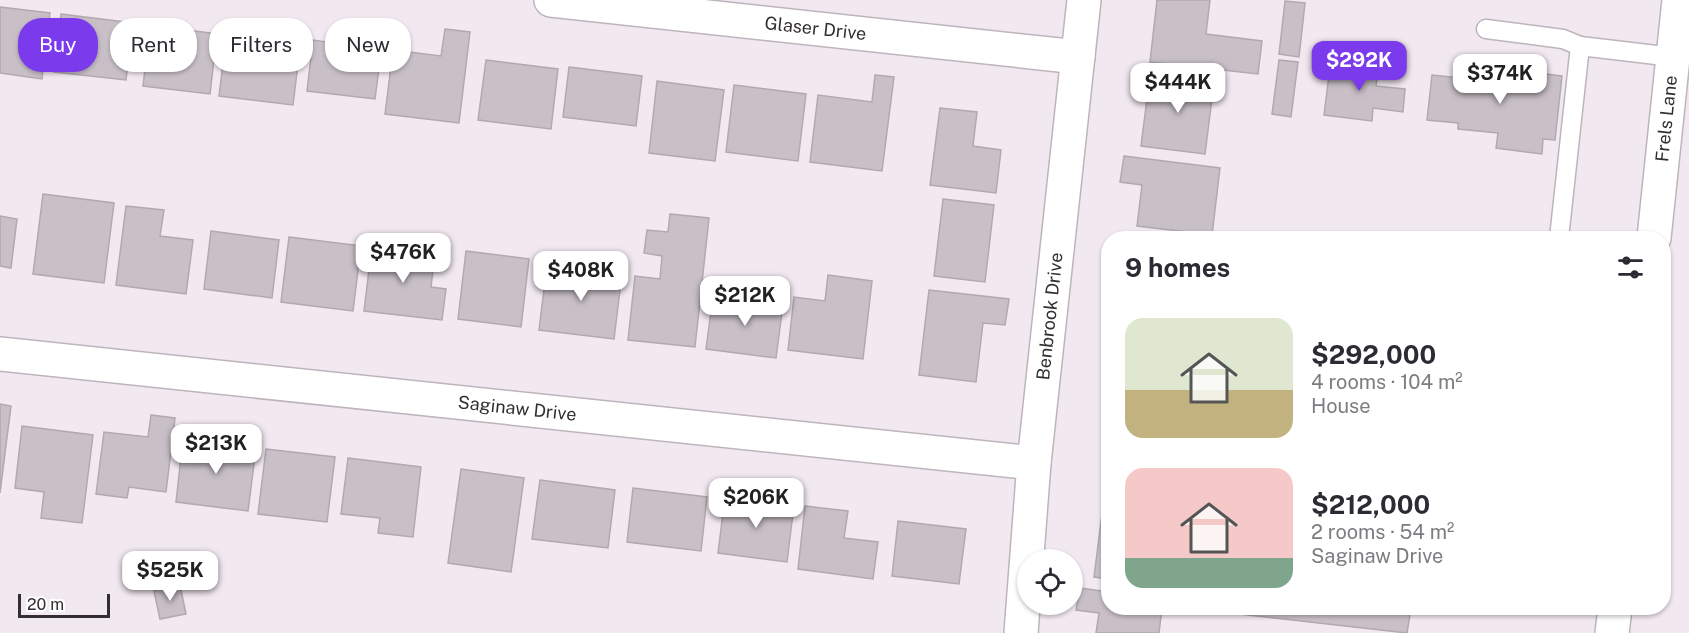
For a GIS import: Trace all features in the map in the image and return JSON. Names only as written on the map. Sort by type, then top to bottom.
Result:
[{"type":"street","name":"Glaser Drive","points":[[550,0],[1078,57]]},
{"type":"street","name":"Benbrook Drive","points":[[1021,633],[1034,463],[1084,0]]},
{"type":"street","name":"Frels Lane","points":[[1655,231],[1679,51],[1680,0]]},
{"type":"street","name":"Saginaw Drive","points":[[0,354],[1034,463]]},
{"type":"street","points":[[1612,633],[1614,615]]},
{"type":"lane","points":[[1486,29],[1563,39],[1580,46],[1679,51]]},
{"type":"lane","points":[[1560,231],[1580,46]]},
{"type":"building","points":[[1157,0],[1210,0],[1206,34],[1262,41],[1258,74],[1150,62]]},
{"type":"building","points":[[1285,1],[1305,3],[1299,57],[1279,54]]},
{"type":"building","points":[[0,7],[50,13],[49,18],[18,18],[18,72],[43,72],[42,79],[0,73]]},
{"type":"building","points":[[61,14],[93,18],[61,18]]},
{"type":"building","points":[[98,19],[110,20],[110,72],[127,72],[126,80],[54,72],[98,72]]},
{"type":"building","points":[[445,29],[470,32],[459,123],[385,114],[390,72],[411,72],[411,52],[441,56]]},
{"type":"building","points":[[197,31],[209,33],[209,72],[213,72],[210,94],[143,86],[145,72],[197,72]]},
{"type":"building","points":[[313,40],[325,42],[325,72],[379,72],[375,99],[307,91],[309,72],[313,72]]},
{"type":"building","points":[[1331,59],[1379,65],[1376,86],[1405,89],[1403,112],[1373,108],[1372,121],[1324,115]]},
{"type":"building","points":[[486,60],[558,69],[551,129],[478,120]]},
{"type":"building","points":[[1279,60],[1298,62],[1291,117],[1272,114]]},
{"type":"building","points":[[1469,65],[1562,76],[1555,140],[1543,139],[1542,154],[1496,148],[1498,133],[1458,129],[1458,123],[1427,120],[1432,75],[1461,78],[1462,72],[1468,73]]},
{"type":"building","points":[[569,67],[642,76],[636,126],[563,117]]},
{"type":"building","points":[[222,72],[297,72],[293,105],[219,96]]},
{"type":"building","points":[[875,75],[894,77],[882,171],[810,162],[818,95],[872,102]]},
{"type":"building","points":[[1150,75],[1214,83],[1205,154],[1141,146]]},
{"type":"building","points":[[657,81],[724,90],[715,161],[649,153]]},
{"type":"building","points":[[734,85],[806,94],[798,161],[726,152]]},
{"type":"building","points":[[940,108],[977,112],[973,146],[1001,150],[996,193],[930,185]]},
{"type":"building","points":[[1124,156],[1220,168],[1212,231],[1179,231],[1137,226],[1142,185],[1120,182]]},
{"type":"building","points":[[43,194],[114,203],[104,283],[33,274]]},
{"type":"building","points":[[943,199],[994,205],[985,282],[934,276]]},
{"type":"building","points":[[126,206],[164,210],[160,236],[193,240],[186,294],[116,285]]},
{"type":"building","points":[[670,214],[709,218],[695,347],[628,340],[635,276],[660,279],[662,256],[644,253],[647,230],[668,232]]},
{"type":"building","points":[[0,216],[17,219],[11,268],[0,266]]},
{"type":"building","points":[[211,231],[279,240],[272,298],[204,289]]},
{"type":"building","points":[[289,237],[361,246],[353,311],[281,302]]},
{"type":"building","points":[[372,245],[435,253],[431,287],[446,289],[442,320],[364,311]]},
{"type":"building","points":[[466,251],[529,259],[521,327],[458,319]]},
{"type":"building","points":[[547,265],[622,274],[614,339],[539,330]]},
{"type":"building","points":[[828,275],[872,281],[863,359],[788,350],[794,297],[825,301]]},
{"type":"building","points":[[929,290],[1009,299],[1005,325],[983,323],[976,382],[919,375]]},
{"type":"building","points":[[713,297],[783,305],[776,358],[706,349]]},
{"type":"building","points":[[0,404],[11,406],[0,493]]},
{"type":"building","points":[[151,415],[175,418],[166,492],[129,487],[127,498],[96,494],[104,432],[148,437]]},
{"type":"building","points":[[22,426],[93,435],[82,523],[41,518],[44,492],[15,488]]},
{"type":"building","points":[[183,439],[256,448],[248,511],[176,502]]},
{"type":"building","points":[[266,449],[335,457],[327,522],[258,514]]},
{"type":"building","points":[[348,458],[421,467],[413,537],[378,533],[380,518],[341,514]]},
{"type":"building","points":[[461,469],[524,478],[511,572],[448,563]]},
{"type":"building","points":[[540,480],[615,490],[608,548],[532,539]]},
{"type":"building","points":[[633,488],[707,497],[701,551],[627,542]]},
{"type":"building","points":[[725,497],[794,505],[787,562],[718,553]]},
{"type":"building","points":[[805,506],[848,511],[844,538],[878,542],[873,579],[798,569]]},
{"type":"building","points":[[898,521],[966,529],[959,584],[892,576]]},
{"type":"building","points":[[1101,522],[1101,578],[1094,577]]},
{"type":"building","points":[[180,585],[186,614],[160,619],[154,591]]},
{"type":"building","points":[[1083,588],[1101,591],[1101,615],[1161,615],[1159,633],[1096,633],[1099,613],[1083,611]]},
{"type":"building","points":[[1249,615],[1410,615],[1407,633]]}]
